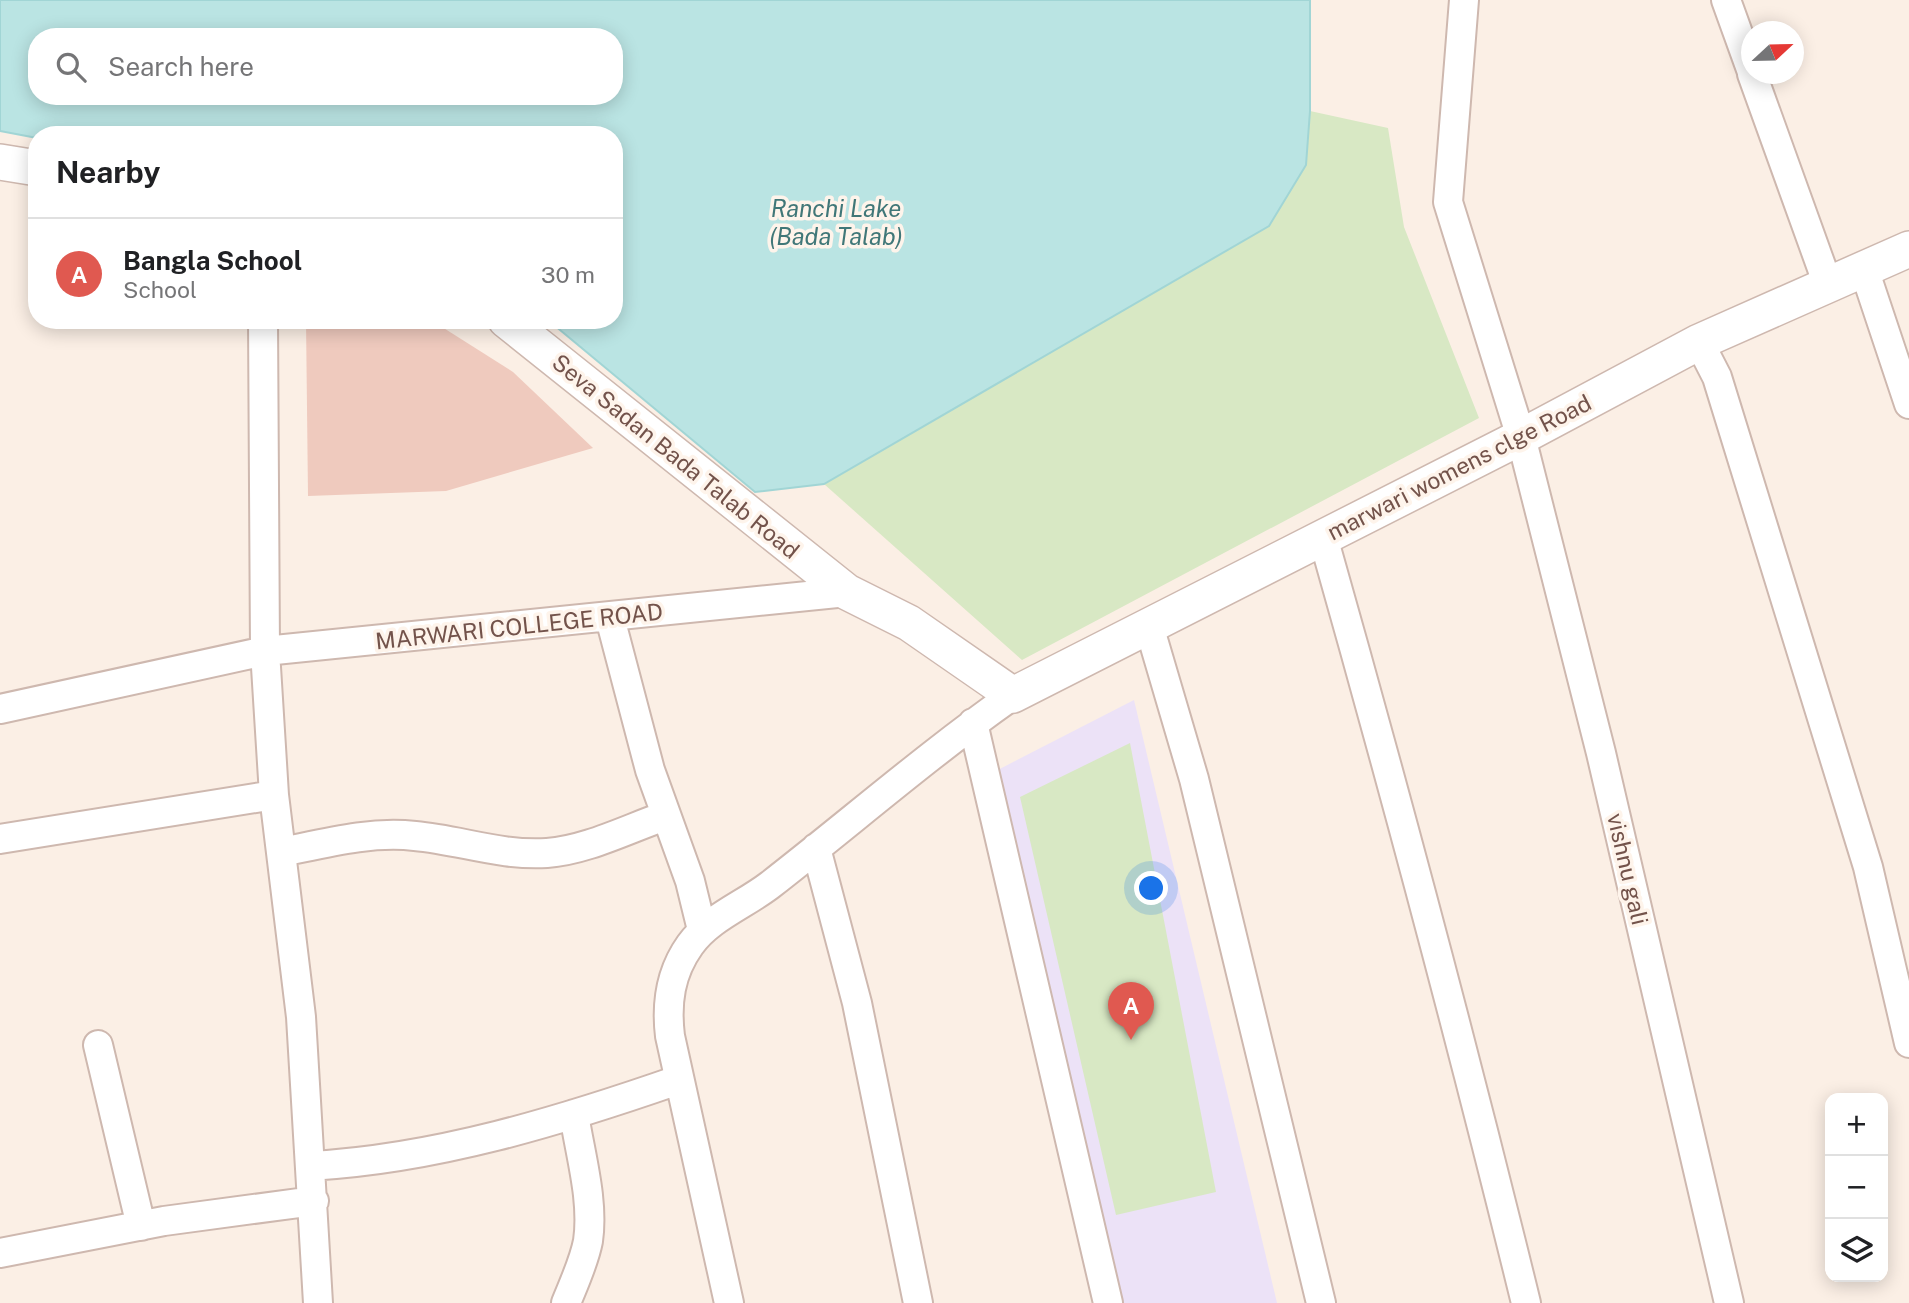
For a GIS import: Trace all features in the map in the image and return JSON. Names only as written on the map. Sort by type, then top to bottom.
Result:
[{"type":"street","name":"vishnu gali","points":[[1464,0],[1448,202],[1521,437],[1601,753],[1729,1303]]},
{"type":"street","points":[[1726,0],[1741,42]]},
{"type":"street","points":[[1756,84],[1828,285]]},
{"type":"street","points":[[0,162],[28,167]]},
{"type":"street","name":"marwari womens clge Road","points":[[1013,695],[1521,437],[1699,342],[1909,249]]},
{"type":"street","points":[[1864,269],[1909,404]]},
{"type":"street","points":[[263,329],[265,651],[274,795],[301,1017],[318,1303]]},
{"type":"street","name":"Seva Sadan Bada Talab Road","points":[[517,329],[847,592]]},
{"type":"street","points":[[1699,342],[1717,377],[1831,740],[1901,980],[1909,1043]]},
{"type":"street","points":[[1323,537],[1385,754],[1493,1166],[1526,1303]]},
{"type":"street","points":[[729,1303],[678,1080],[666,1005],[673,978],[688,947],[702,930],[767,887],[973,723],[1013,695],[909,623],[847,592]]},
{"type":"street","name":"MARWARI COLLEGE ROAD","points":[[0,709],[265,651],[847,592]]},
{"type":"street","points":[[610,618],[665,817],[690,881],[702,930]]},
{"type":"street","points":[[1149,626],[1194,779],[1321,1303]]},
{"type":"street","points":[[973,723],[1108,1303]]},
{"type":"street","points":[[0,839],[274,795]]},
{"type":"street","points":[[282,852],[378,835],[414,835],[516,853],[550,853],[580,847],[665,817]]},
{"type":"street","points":[[816,848],[857,1003],[918,1303]]},
{"type":"street","points":[[98,1045],[141,1226]]},
{"type":"street","points":[[310,1166],[393,1158],[574,1114],[678,1080]]},
{"type":"street","points":[[566,1303],[584,1259],[588,1238],[586,1185],[574,1114]]},
{"type":"street","points":[[0,1253],[141,1226],[314,1201]]},
{"type":"shaded area","points":[[1134,700],[1277,1303],[1108,1303],[986,776]]},
{"type":"green space","points":[[1310,111],[1388,128],[1404,227],[1479,418],[1022,660],[824,484],[1269,226],[1306,165]]},
{"type":"green space","points":[[1130,743],[1216,1192],[1116,1215],[1020,797]]},
{"type":"water","name":"Ranchi Lake (Bada Talab)","points":[[0,0],[1310,0],[1310,111],[1306,165],[1269,226],[824,484],[755,492],[559,329],[623,329],[623,126],[28,126],[28,136],[0,131]]},
{"type":"building","points":[[306,329],[445,329],[513,372],[593,448],[446,491],[308,496]]},
{"type":"place","name":"Bangla School","points":[[1131,1040]]}]
